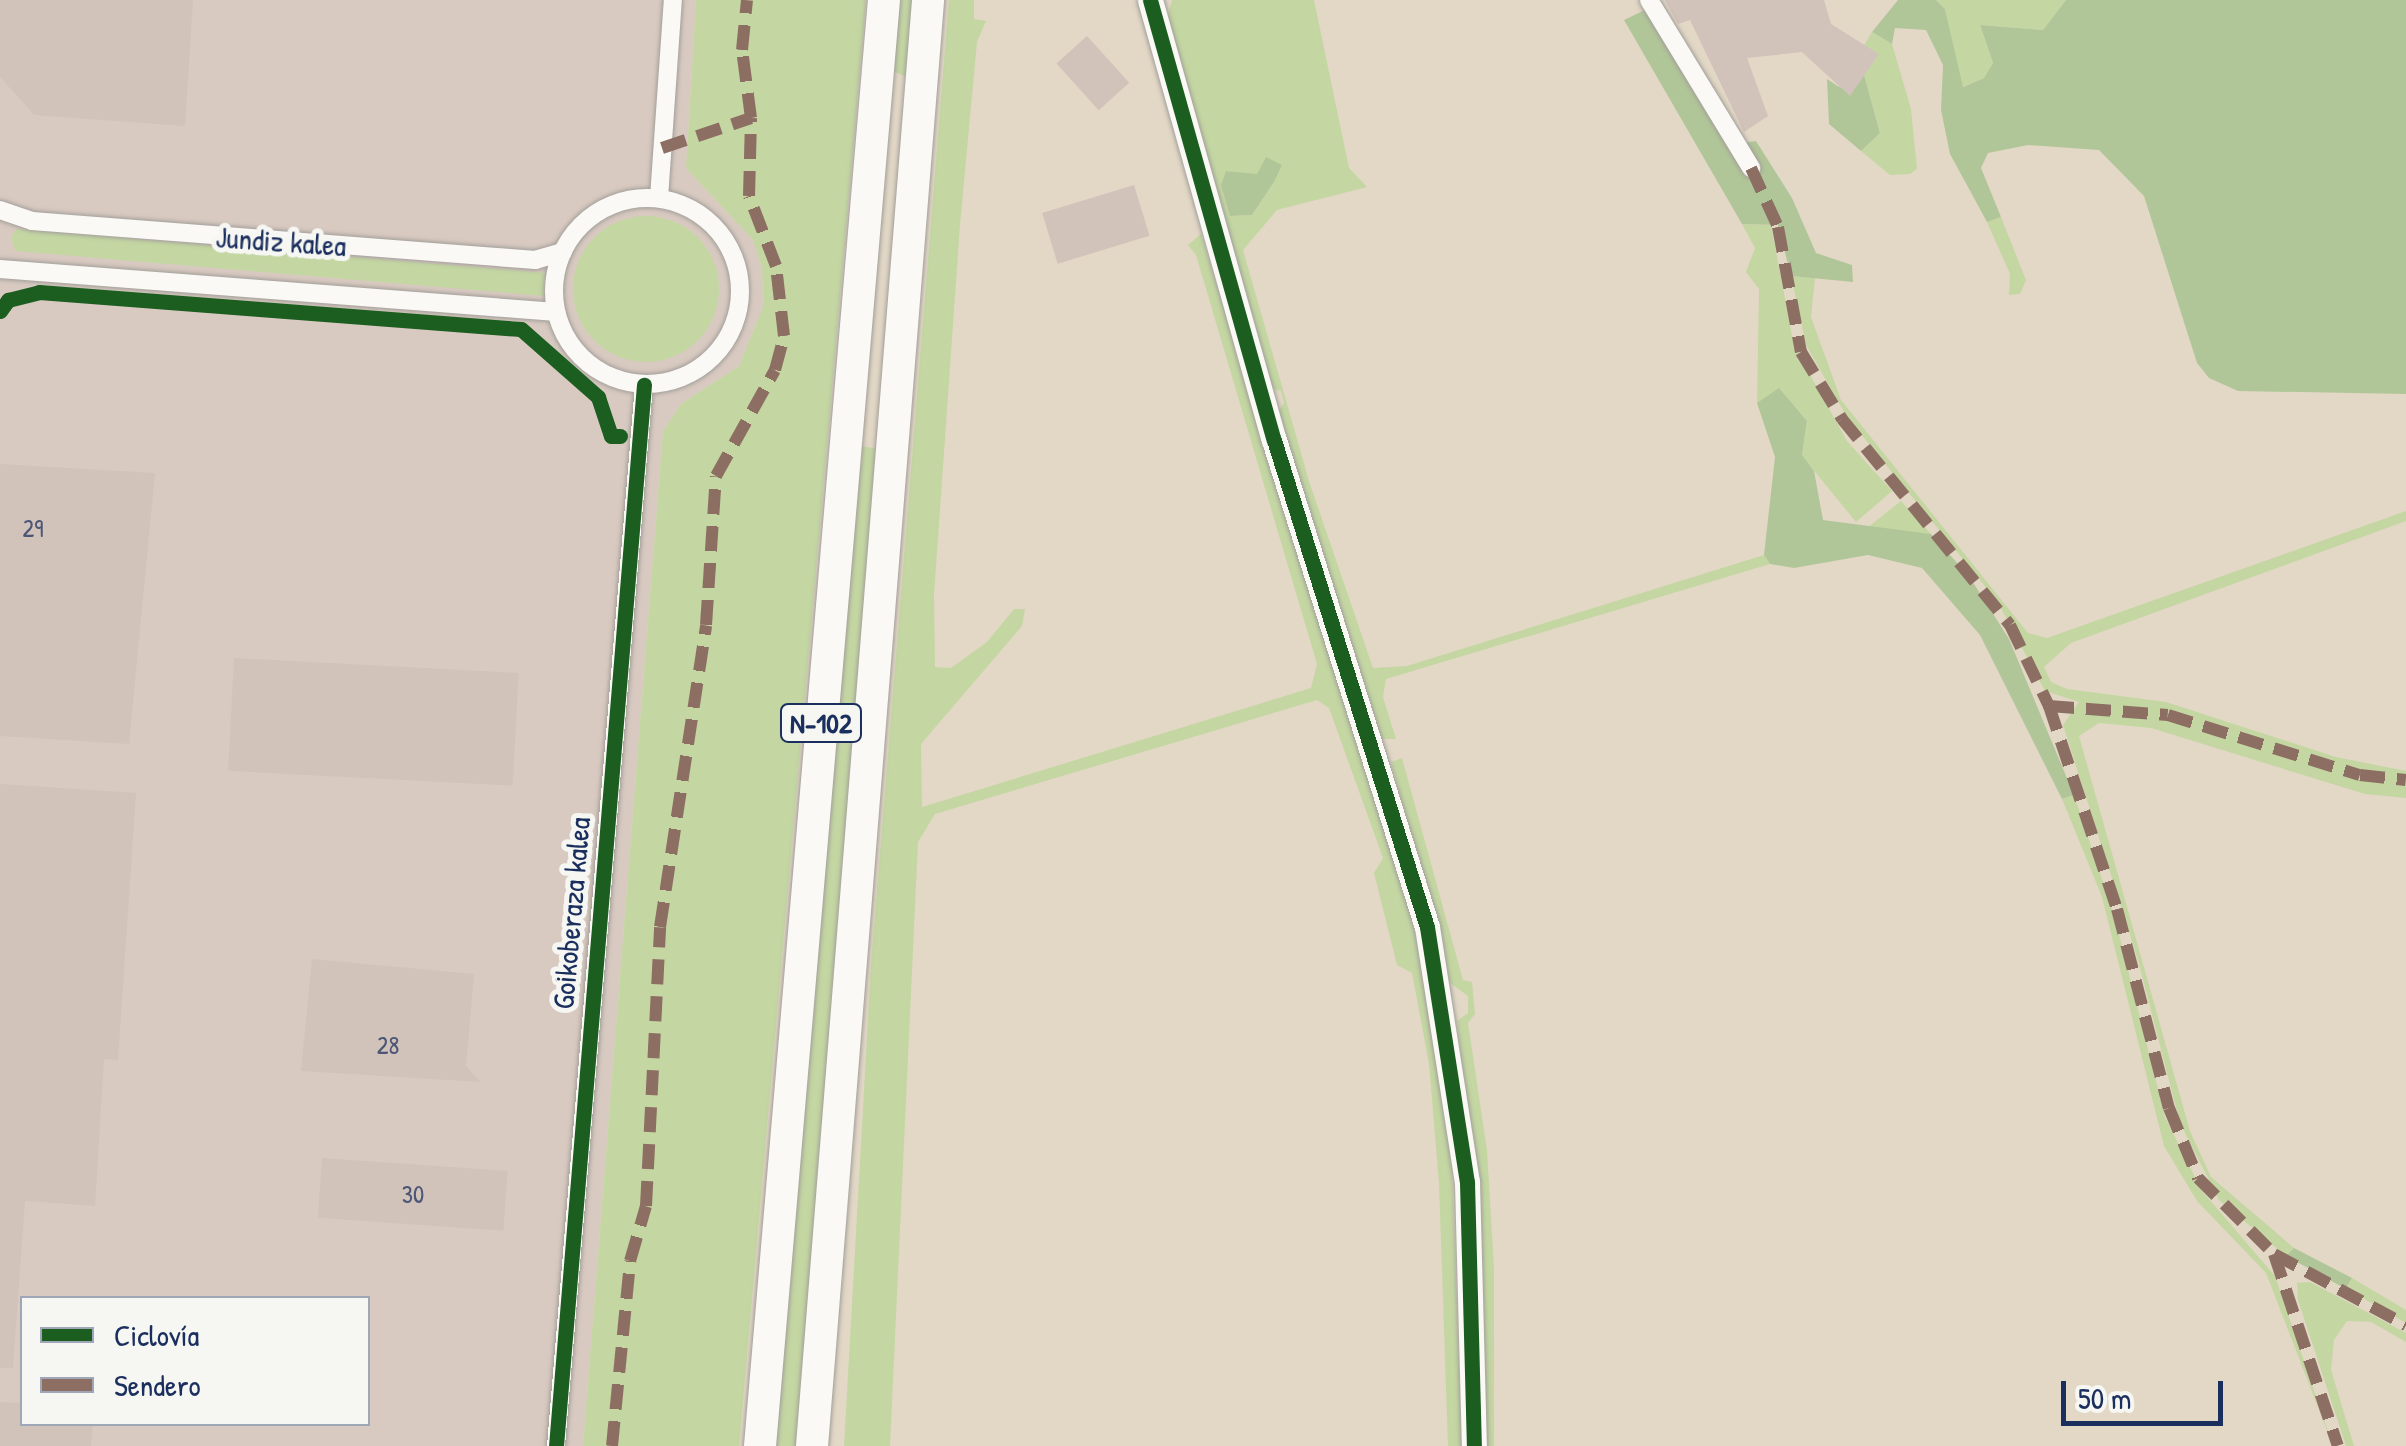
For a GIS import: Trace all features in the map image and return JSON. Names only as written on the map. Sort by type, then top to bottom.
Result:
[{"type":"highway","name":"N-102","points":[[760,1446],[884,0]]},
{"type":"highway","name":"N-102","points":[[812,1446],[928,0]]},
{"type":"street","points":[[658,198],[673,0]]},
{"type":"street","points":[[1150,0],[1274,440],[1390,795],[1433,955],[1467,1182],[1474,1446]]},
{"type":"street","points":[[1649,0],[1750,168]]},
{"type":"street","points":[[658,198],[689,207],[714,226],[732,252],[739,298],[725,343],[704,366],[676,380],[644,385],[614,379],[588,363],[568,340],[556,312],[563,252],[602,210],[658,198]]},
{"type":"street","name":"Jundiz kalea","points":[[0,210],[32,221],[535,260],[563,252]]},
{"type":"street","name":"Jundiz kalea","points":[[0,269],[556,312]]},
{"type":"street","name":"Goikoberaza kalea","points":[[556,1446],[644,385]]},
{"type":"shaded area","points":[[0,0],[696,0],[686,168],[753,240],[762,268],[763,307],[739,366],[681,404],[663,431],[583,1446],[0,1446]]},
{"type":"green space","points":[[696,0],[866,0],[739,1446],[583,1446],[663,431],[681,404],[739,366],[763,307],[762,268],[753,240],[686,168]]},
{"type":"green space","points":[[899,0],[914,0],[906,77],[893,71]]},
{"type":"green space","points":[[949,0],[974,0],[974,19],[986,21],[977,42],[960,225],[934,595],[935,667],[951,668],[987,642],[1014,609],[1025,609],[1022,626],[921,744],[922,807],[1311,688],[1317,664],[1196,255],[1188,245],[1201,234],[1407,897],[1429,996],[1452,1170],[1462,1446],[1448,1446],[1439,1183],[1429,1064],[1412,973],[1397,965],[1374,873],[1383,858],[1329,708],[1317,700],[935,814],[918,842],[890,1446],[844,1446],[871,965]]},
{"type":"green space","points":[[1172,0],[1314,0],[1349,168],[1367,187],[1277,210],[1243,250],[1309,481],[1373,668],[1407,666],[1764,555],[1770,564],[1386,679],[1383,697],[1396,739],[1382,739],[1276,414],[1284,403],[1281,391],[1269,388],[1167,18]],"holes":[[[1266,158],[1274,182],[1252,215],[1230,216],[1226,171],[1257,175]]]},
{"type":"green space","points":[[1898,0],[1936,0],[1945,9],[1963,87],[1984,78],[1993,63],[1980,25],[2043,30],[2066,0],[2406,0],[2406,394],[2238,391],[2209,378],[2197,363],[2144,196],[2099,150],[2028,145],[1988,153],[1981,168],[2001,217],[1987,222],[1950,154],[1941,110],[1943,65],[1926,30],[1895,28],[1892,44],[1872,32]]},
{"type":"green space","points":[[1936,0],[2066,0],[2043,30],[1980,25],[1993,63],[1984,78],[1962,87],[1945,9]]},
{"type":"green space","points":[[1647,9],[1727,145],[1756,141],[1792,198],[1816,253],[1852,265],[1853,282],[1791,276],[1778,225],[1742,224],[1624,20]]},
{"type":"green space","points":[[1872,32],[1892,44],[1911,109],[1917,169],[1910,174],[1890,175],[1861,151],[1880,133],[1864,75],[1852,66]]},
{"type":"green space","points":[[1852,66],[1864,75],[1880,133],[1861,151],[1829,124],[1827,79],[1839,87]]},
{"type":"green space","points":[[1266,157],[1282,165],[1274,182],[1252,215],[1230,216],[1221,185],[1226,171],[1257,174]]},
{"type":"green space","points":[[646,216],[674,222],[697,238],[713,261],[719,289],[713,317],[697,340],[674,356],[646,362],[618,356],[595,340],[579,317],[573,289],[579,261],[595,238],[618,222]]},
{"type":"green space","points":[[2001,217],[2026,280],[2020,294],[2009,295],[2010,274],[1987,222]]},
{"type":"green space","points":[[1742,224],[1771,225],[1794,346],[1847,441],[1892,491],[1856,522],[1802,456],[1807,421],[1779,389],[1757,403],[1759,289],[1746,272],[1755,248]]},
{"type":"green space","points":[[17,229],[546,273],[544,296],[15,251],[11,237]]},
{"type":"green space","points":[[1791,276],[1815,278],[1811,317],[1841,400],[2028,633],[2047,638],[2406,511],[2406,521],[2071,643],[2044,667],[2051,682],[2067,689],[2166,702],[2336,757],[2406,771],[2406,798],[2365,794],[2151,728],[2099,723],[2079,736],[2190,1131],[2211,1177],[2294,1248],[2286,1256],[2219,1200],[2180,1123],[2138,960],[2063,725],[2079,702],[2045,691],[1997,601],[1847,417],[1806,345]]},
{"type":"green space","points":[[1779,388],[1807,421],[1802,455],[1814,471],[1823,520],[1931,534],[1969,576],[2009,639],[2074,795],[2062,799],[1980,635],[1922,568],[1868,555],[1794,568],[1770,564],[1764,555],[1775,457],[1757,403]]},
{"type":"green space","points":[[862,446],[877,449],[800,1446],[775,1446]]},
{"type":"green space","points":[[1901,501],[1931,534],[1867,528]]},
{"type":"green space","points":[[1402,758],[1463,980],[1472,982],[1475,1014],[1468,1023],[1487,1150],[1494,1267],[1494,1446],[1485,1446],[1479,1218],[1457,1021],[1468,1013],[1468,996],[1450,983],[1391,762]]},
{"type":"green space","points":[[2074,795],[2115,918],[2165,1117],[2202,1191],[2275,1276],[2333,1446],[2266,1273],[2197,1201],[2164,1146],[2102,897],[2062,799]]},
{"type":"green space","points":[[2294,1248],[2352,1278],[2346,1289],[2286,1256]]},
{"type":"green space","points":[[2352,1278],[2406,1310],[2406,1323],[2347,1289]]},
{"type":"green space","points":[[2310,1282],[2406,1333],[2406,1342],[2371,1322],[2347,1321],[2334,1340],[2331,1370],[2354,1446],[2346,1446],[2298,1300],[2297,1283]]},
{"type":"building","points":[[0,0],[193,0],[185,126],[34,115],[0,77]]},
{"type":"building","points":[[1665,0],[1824,0],[1831,24],[1879,54],[1850,96],[1802,52],[1747,58],[1768,116],[1744,132],[1690,20],[1678,24]]},
{"type":"building","points":[[1087,36],[1129,83],[1099,110],[1057,63]]},
{"type":"building","points":[[1134,185],[1149,236],[1058,264],[1042,213]]},
{"type":"building","points":[[0,464],[155,473],[129,744],[0,736]]},
{"type":"building","points":[[234,658],[519,673],[513,786],[228,771]]},
{"type":"building","points":[[0,784],[136,793],[118,1060],[104,1059],[95,1206],[25,1201],[13,1368],[0,1368]]},
{"type":"building","points":[[312,959],[474,974],[466,1066],[481,1082],[301,1071]]},
{"type":"building","points":[[322,1158],[508,1171],[503,1231],[318,1218]]},
{"type":"building","points":[[0,1402],[20,1403],[20,1426],[93,1426],[91,1446],[0,1446]]},
{"type":"marked path","points":[[612,1446],[630,1261],[646,1206],[660,927],[706,625],[716,476],[775,370],[784,336],[776,266],[749,196],[751,118],[742,50],[747,0]]},
{"type":"marked path","points":[[662,148],[751,118]]},
{"type":"marked path","points":[[1751,168],[1778,227],[1801,352],[1842,419],[2010,625],[2049,706],[2117,909],[2169,1108],[2198,1178],[2274,1254],[2338,1446]]},
{"type":"marked path","points":[[2049,706],[2168,715],[2360,775],[2406,780]]},
{"type":"marked path","points":[[2274,1254],[2406,1325]]},
{"type":"cycle path","points":[[1150,0],[1274,440],[1427,927],[1467,1182],[1474,1446]]},
{"type":"cycle path","points":[[0,311],[8,300],[39,292],[521,329],[598,397],[611,436],[620,436]]},
{"type":"cycle path","points":[[556,1446],[644,385]]}]
